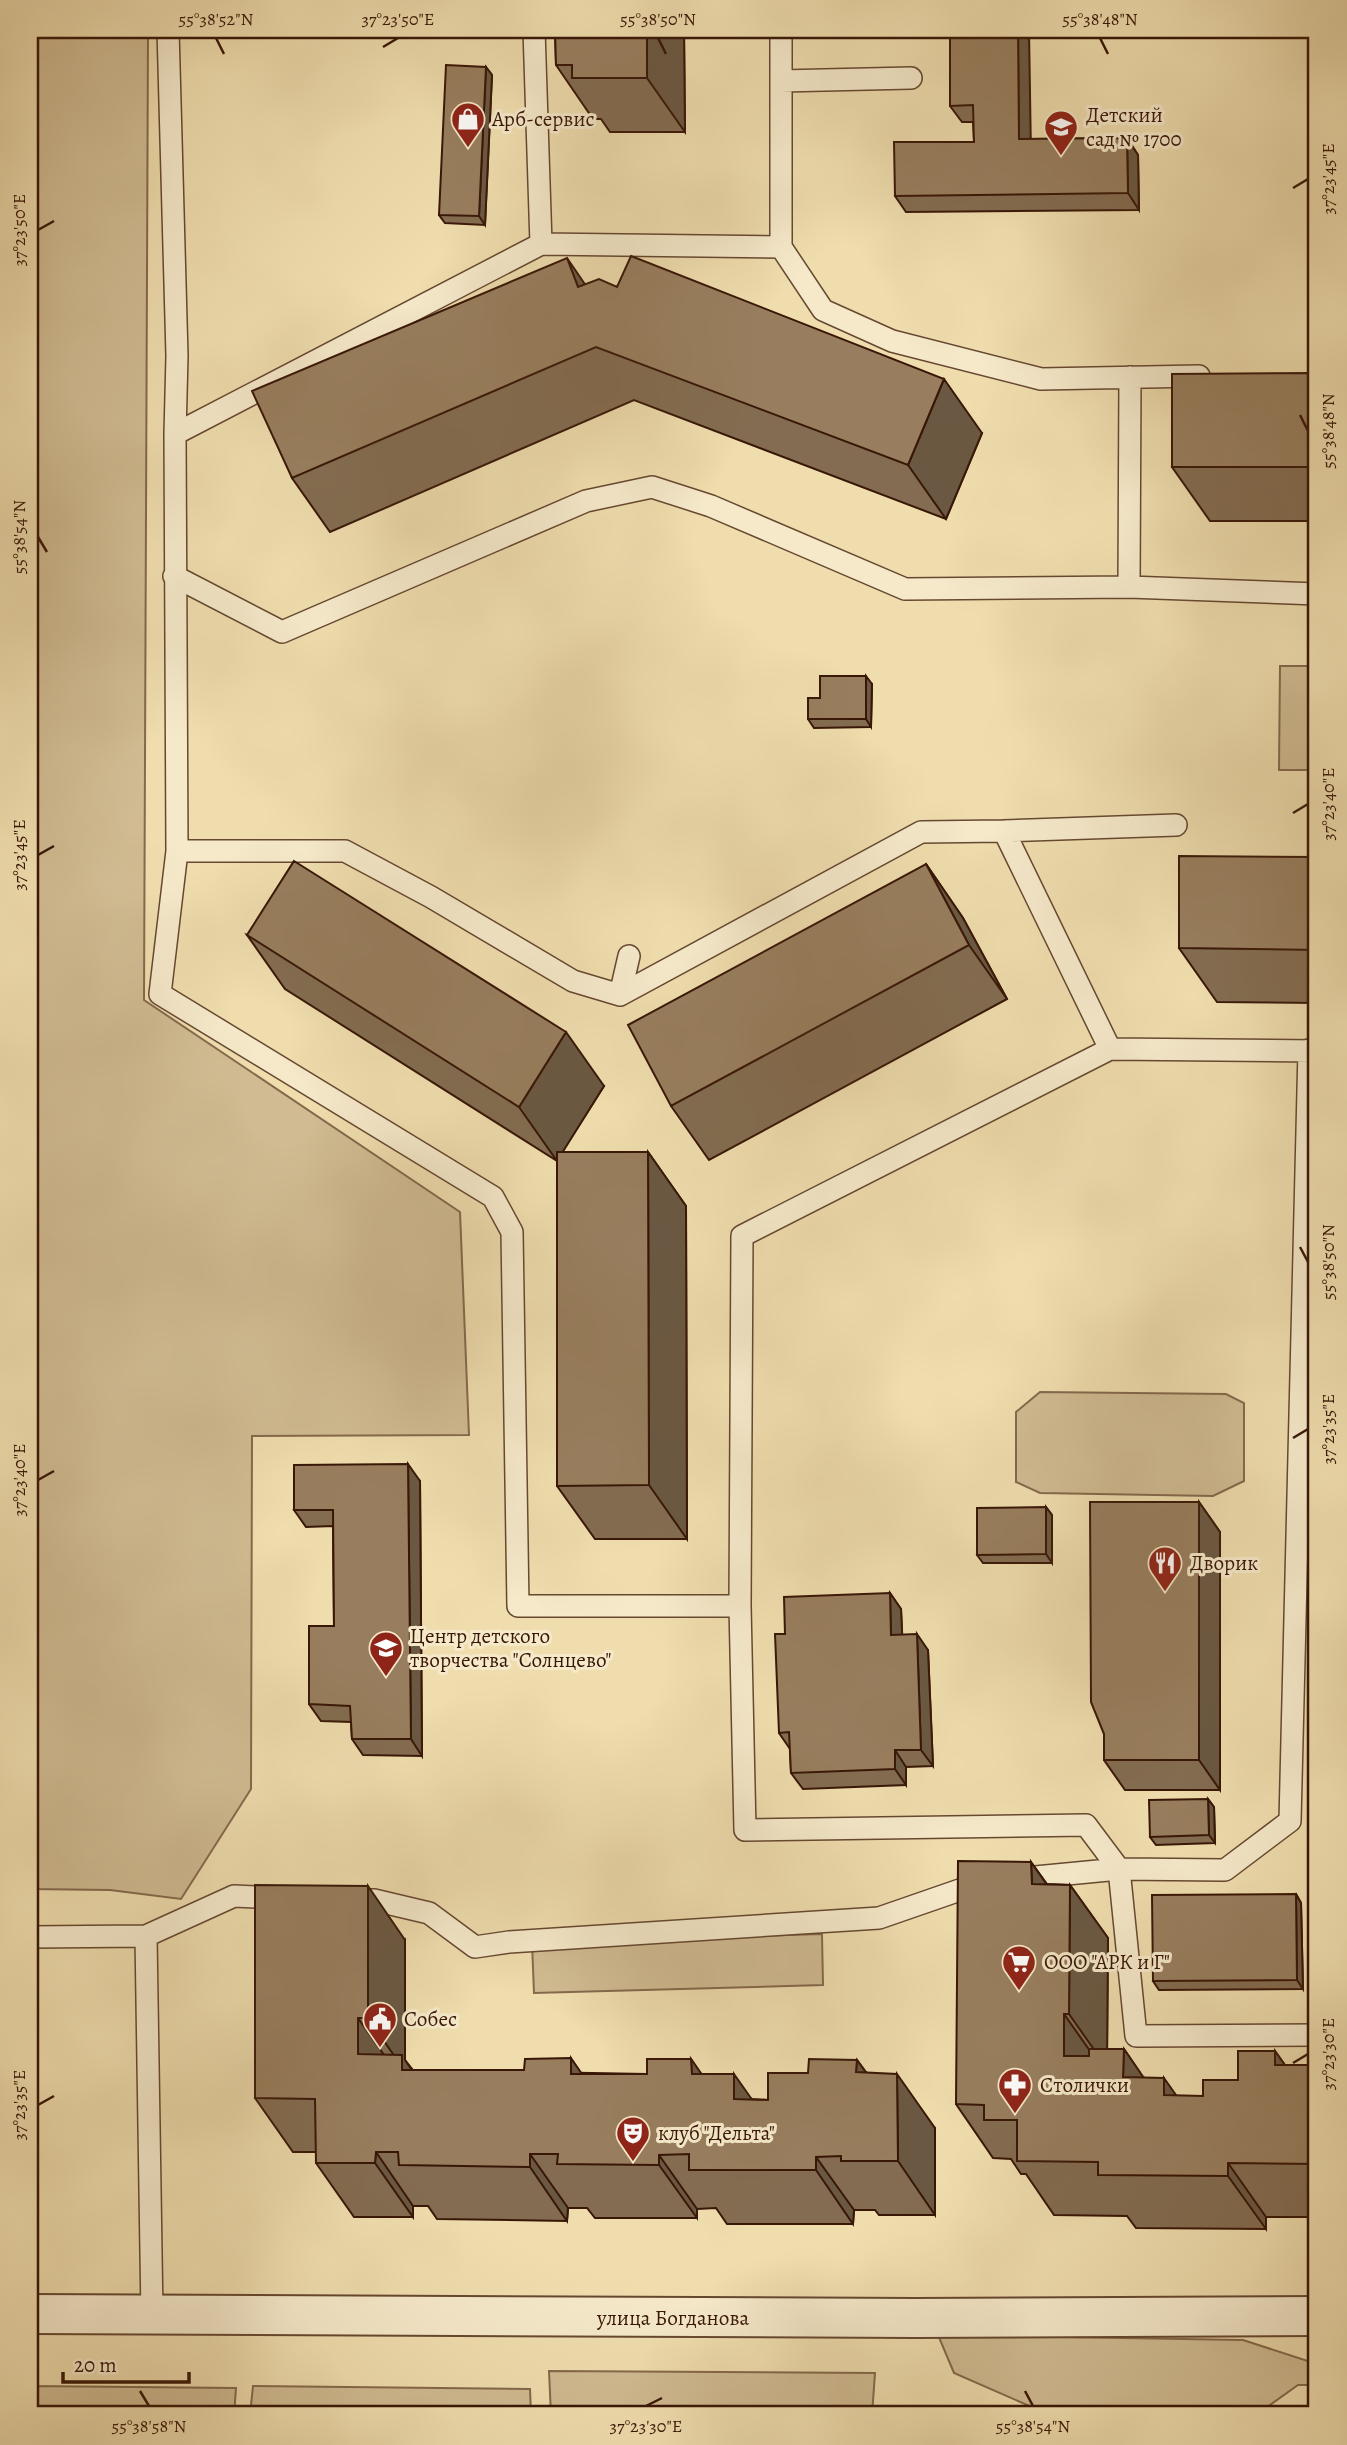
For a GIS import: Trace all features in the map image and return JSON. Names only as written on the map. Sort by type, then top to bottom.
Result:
[{"type":"street","name":"улица Богданова","points":[[30,2314],[902,2318],[1317,2316]]},
{"type":"lane","points":[[168,30],[177,356],[174,576],[177,851],[160,994],[493,1197],[512,1233],[518,1606],[740,1606]]},
{"type":"lane","points":[[534,30],[541,244]]},
{"type":"lane","points":[[781,30],[781,247],[823,310],[892,341],[1041,379],[1222,376]]},
{"type":"lane","points":[[781,81],[911,78]]},
{"type":"lane","points":[[175,434],[541,244],[781,247]]},
{"type":"lane","points":[[1129,587],[1130,377]]},
{"type":"lane","points":[[174,576],[282,632],[586,501],[652,487],[711,506],[905,590],[1129,587],[1317,594]]},
{"type":"lane","points":[[177,851],[345,851],[431,897],[573,981],[620,995],[921,832],[1176,825]]},
{"type":"lane","points":[[1004,831],[1110,1049]]},
{"type":"lane","points":[[620,995],[629,956]]},
{"type":"lane","points":[[333,1899],[374,1900],[429,1913],[475,1947],[523,1941],[879,1918],[980,1883],[1119,1869],[1224,1870],[1290,1821],[1313,1050],[1110,1049],[742,1236],[740,1606],[745,1830],[1086,1825],[1119,1869],[1136,2036],[1317,2035]]},
{"type":"lane","points":[[30,1937],[146,1936],[234,1896],[305,1899]]},
{"type":"lane","points":[[146,1936],[152,2316]]},
{"type":"shaded area","points":[[30,30],[148,30],[144,1000],[460,1212],[469,1435],[252,1436],[251,1789],[181,1899],[110,1890],[30,1889]]},
{"type":"shaded area","points":[[1280,666],[1317,666],[1317,770],[1279,770]]},
{"type":"shaded area","points":[[1040,1392],[1226,1394],[1244,1403],[1244,1481],[1213,1496],[1040,1493],[1016,1482],[1016,1412]]},
{"type":"shaded area","points":[[822,1934],[823,1985],[534,1993],[532,1943]]},
{"type":"shaded area","points":[[938,2335],[1243,2340],[1317,2364],[1317,2385],[1298,2385],[1256,2415],[1050,2415],[954,2373]]},
{"type":"shaded area","points":[[549,2371],[875,2373],[872,2415],[551,2415]]},
{"type":"shaded area","points":[[30,2386],[236,2388],[234,2415],[30,2415]]},
{"type":"shaded area","points":[[253,2386],[530,2389],[531,2415],[250,2415]]},
{"type":"building","points":[[555,30],[647,30],[647,78],[572,78],[572,65],[556,65]]},
{"type":"building","points":[[950,30],[1018,30],[1019,139],[1127,138],[1128,193],[895,196],[894,142],[974,142],[973,105],[950,106]]},
{"type":"building","name":"Арб-сервис","points":[[446,65],[486,67],[479,216],[439,215]]},
{"type":"building","points":[[631,256],[944,379],[908,465],[596,347],[292,478],[252,391],[567,258],[578,287],[599,279],[617,287]]},
{"type":"building","points":[[1317,373],[1317,467],[1172,467],[1172,374]]},
{"type":"building","points":[[820,676],[866,676],[866,719],[808,719],[808,698],[820,698]]},
{"type":"building","points":[[1179,856],[1317,857],[1317,950],[1179,948]]},
{"type":"building","points":[[294,861],[566,1032],[519,1107],[247,935]]},
{"type":"building","points":[[926,864],[969,945],[671,1106],[628,1025]]},
{"type":"building","points":[[557,1152],[648,1152],[649,1485],[557,1486]]},
{"type":"building","points":[[408,1464],[411,1739],[352,1739],[350,1706],[309,1704],[309,1626],[334,1626],[333,1510],[294,1510],[294,1465]]},
{"type":"building","points":[[1090,1502],[1199,1502],[1199,1760],[1104,1760],[1104,1734],[1091,1702]]},
{"type":"building","points":[[1046,1507],[1046,1554],[977,1555],[977,1508]]},
{"type":"building","points":[[890,1593],[891,1635],[917,1634],[921,1750],[895,1750],[895,1769],[791,1773],[789,1732],[779,1733],[775,1634],[785,1634],[784,1597]]},
{"type":"building","points":[[1208,1799],[1209,1835],[1150,1837],[1149,1800]]},
{"type":"building","points":[[958,1861],[1031,1862],[1032,1884],[1070,1885],[1069,2014],[1064,2014],[1064,2056],[1089,2056],[1089,2049],[1124,2049],[1123,2077],[1164,2078],[1164,2095],[1203,2096],[1203,2080],[1238,2080],[1238,2051],[1275,2051],[1275,2065],[1317,2065],[1317,2164],[1228,2163],[1228,2176],[1098,2175],[1098,2162],[1017,2161],[1017,2120],[984,2120],[984,2105],[956,2104]]},
{"type":"building","points":[[255,1885],[368,1886],[368,2018],[358,2018],[358,2054],[402,2055],[402,2070],[524,2070],[525,2059],[571,2058],[571,2074],[647,2074],[647,2059],[691,2059],[692,2074],[734,2074],[734,2099],[768,2100],[768,2073],[808,2073],[809,2059],[857,2060],[856,2072],[897,2074],[898,2161],[841,2161],[841,2156],[816,2157],[816,2170],[689,2170],[689,2154],[659,2155],[659,2165],[557,2164],[558,2154],[530,2154],[530,2167],[399,2165],[398,2152],[376,2152],[375,2163],[316,2163],[315,2099],[255,2098]]},
{"type":"building","points":[[1296,1894],[1297,1980],[1153,1981],[1152,1895]]},
{"type":"place","name":"Арб-сервис","points":[[468,149]]},
{"type":"place","name":"Детский сад № 1700","points":[[1061,157]]},
{"type":"place","name":"Дворик","points":[[1165,1593]]},
{"type":"place","name":"Центр детского творчества \"Солнцево\"","points":[[386,1678]]},
{"type":"place","name":"ООО \"АРК и Г\"","points":[[1019,1992]]},
{"type":"place","name":"Собес","points":[[380,2049]]},
{"type":"place","name":"Столички","points":[[1015,2115]]},
{"type":"place","name":"клуб \"Дельта\"","points":[[633,2163]]}]
